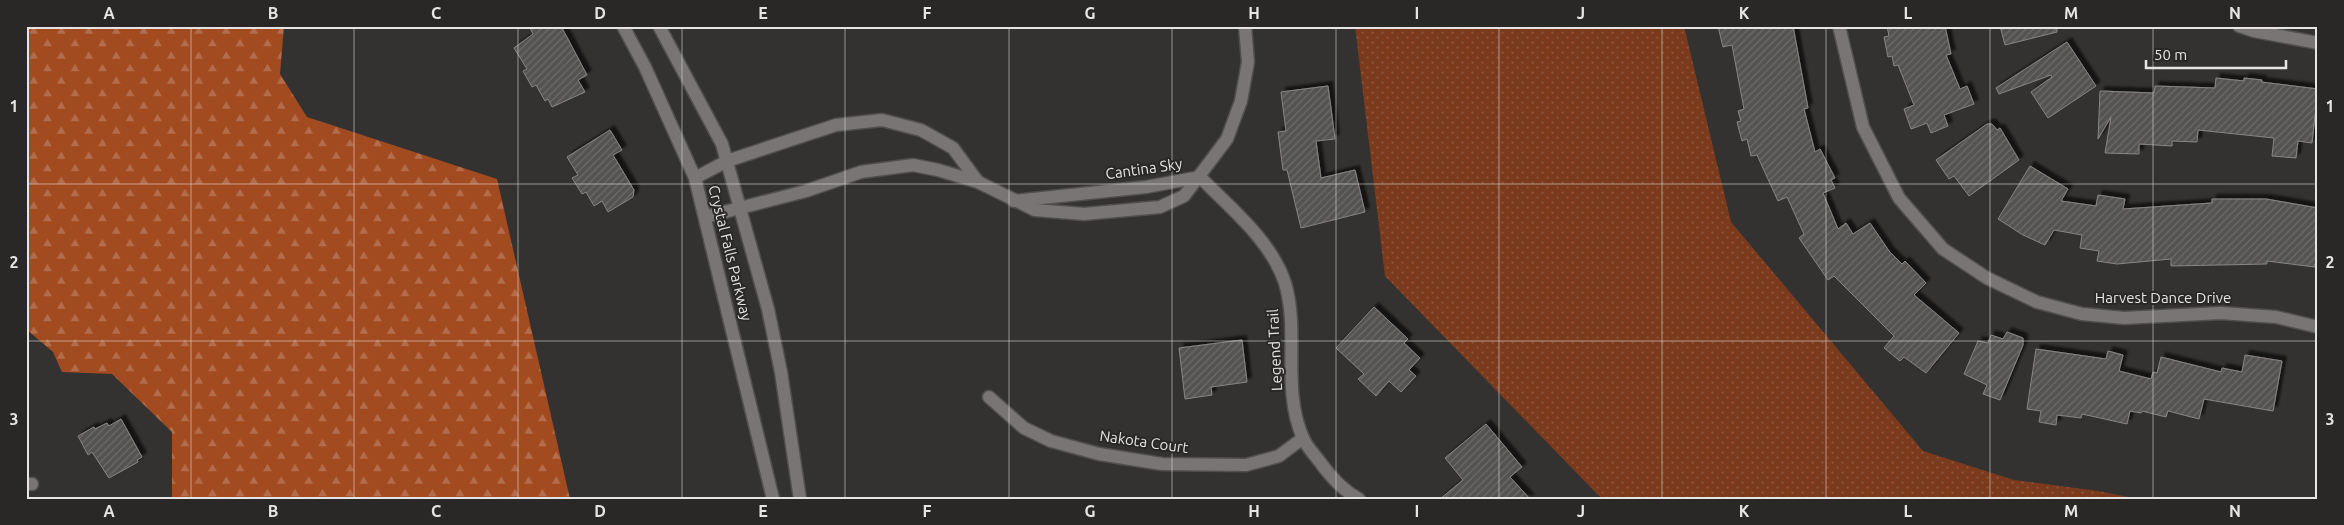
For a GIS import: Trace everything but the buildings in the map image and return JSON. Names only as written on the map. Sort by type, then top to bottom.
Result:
[{"type":"street","name":"Crystal Falls Parkway","points":[[623,26],[646,67],[695,178],[773,499]]},
{"type":"street","name":"Crystal Falls Parkway","points":[[660,26],[722,144],[768,309],[781,372],[800,499]]},
{"type":"street","points":[[1200,177],[1227,139],[1241,101],[1248,62],[1245,26]]},
{"type":"street","name":"Harvest Dance Drive","points":[[1839,26],[1863,127],[1899,198],[1943,249],[1987,278],[2037,302],[2082,314],[2124,318],[2222,313],[2276,317],[2318,327]]},
{"type":"street","points":[[2239,26],[2254,32],[2318,43]]},
{"type":"street","name":"Cantina Sky","points":[[695,178],[727,161],[836,125],[882,120],[921,130],[953,148],[978,182]]},
{"type":"street","name":"Cantina Sky","points":[[705,217],[806,191],[861,172],[912,165],[938,170],[978,182],[1034,210],[1084,214],[1125,212],[1160,207],[1184,196],[1200,177]]},
{"type":"street","name":"Cantina Sky","points":[[1013,201],[1146,187],[1200,177]]},
{"type":"street","name":"Legend Trail","points":[[1200,177],[1255,234],[1274,258],[1284,282],[1291,310],[1290,381],[1303,438],[1328,472],[1359,499]]},
{"type":"street","name":"Nakota Court","points":[[989,397],[1024,428],[1051,442],[1099,454],[1162,464],[1246,465],[1279,456],[1303,438]]},
{"type":"shaded area","points":[[1355,26],[1684,26],[1731,222],[1923,451],[2014,480],[2098,491],[2139,499],[1602,499],[1385,276]]},
{"type":"green space","points":[[26,26],[284,26],[280,74],[307,117],[497,179],[570,499],[172,499],[172,432],[112,374],[62,372],[53,352],[26,329]]}]
